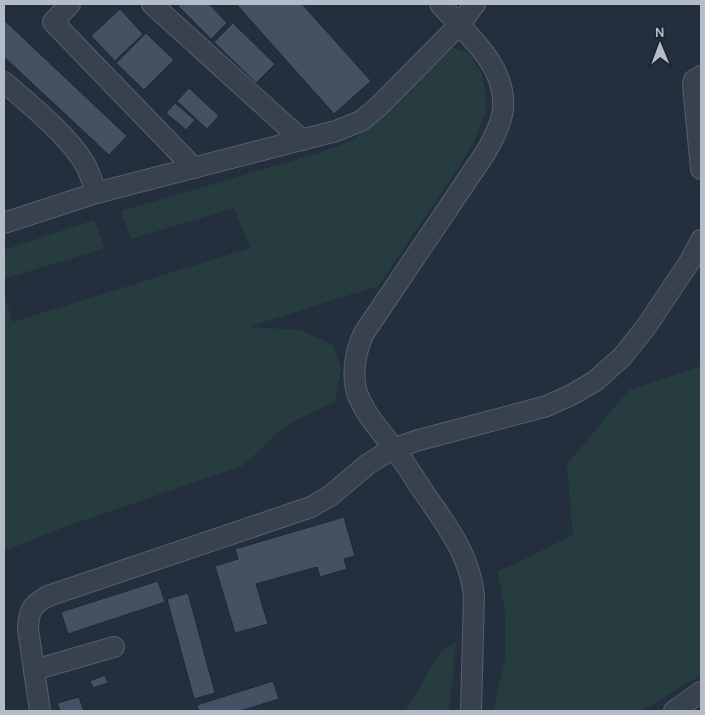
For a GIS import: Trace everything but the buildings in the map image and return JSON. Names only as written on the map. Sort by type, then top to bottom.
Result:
[{"type":"street","points":[[70,4],[53,22],[194,168]]},
{"type":"street","points":[[152,4],[302,140]]},
{"type":"street","points":[[440,4],[484,52],[494,67],[500,86],[503,109],[497,131],[486,152],[364,334],[355,360],[356,388],[361,402],[376,426],[394,448],[449,529],[465,558],[472,578],[474,596],[471,711]]},
{"type":"street","points":[[4,222],[96,193],[336,131],[361,121],[378,107],[459,25],[475,4]]},
{"type":"street","points":[[701,76],[694,80],[693,85],[701,168]]},
{"type":"street","points":[[4,82],[42,115],[78,152],[86,166],[96,193]]},
{"type":"street","points":[[40,711],[28,630],[31,608],[38,601],[311,507],[330,496],[368,464],[394,448],[547,406],[573,394],[595,381],[622,357],[646,327],[690,262],[701,240]]},
{"type":"street","points":[[34,670],[114,646]]},
{"type":"street","points":[[674,711],[701,692]]},
{"type":"green space","points":[[454,48],[467,52],[482,73],[486,112],[474,141],[461,164],[378,286],[248,327],[300,330],[333,345],[341,368],[335,402],[288,424],[242,466],[62,528],[4,551],[4,294],[13,322],[250,248],[234,208],[131,239],[121,211],[319,153],[356,139],[392,98],[445,50]]},
{"type":"green space","points":[[94,220],[105,248],[4,279],[4,250]]},
{"type":"green space","points":[[701,366],[701,675],[641,711],[493,711],[505,658],[505,613],[498,572],[573,535],[567,464],[629,390]]},
{"type":"green space","points":[[456,643],[449,711],[405,711],[442,650]]}]
